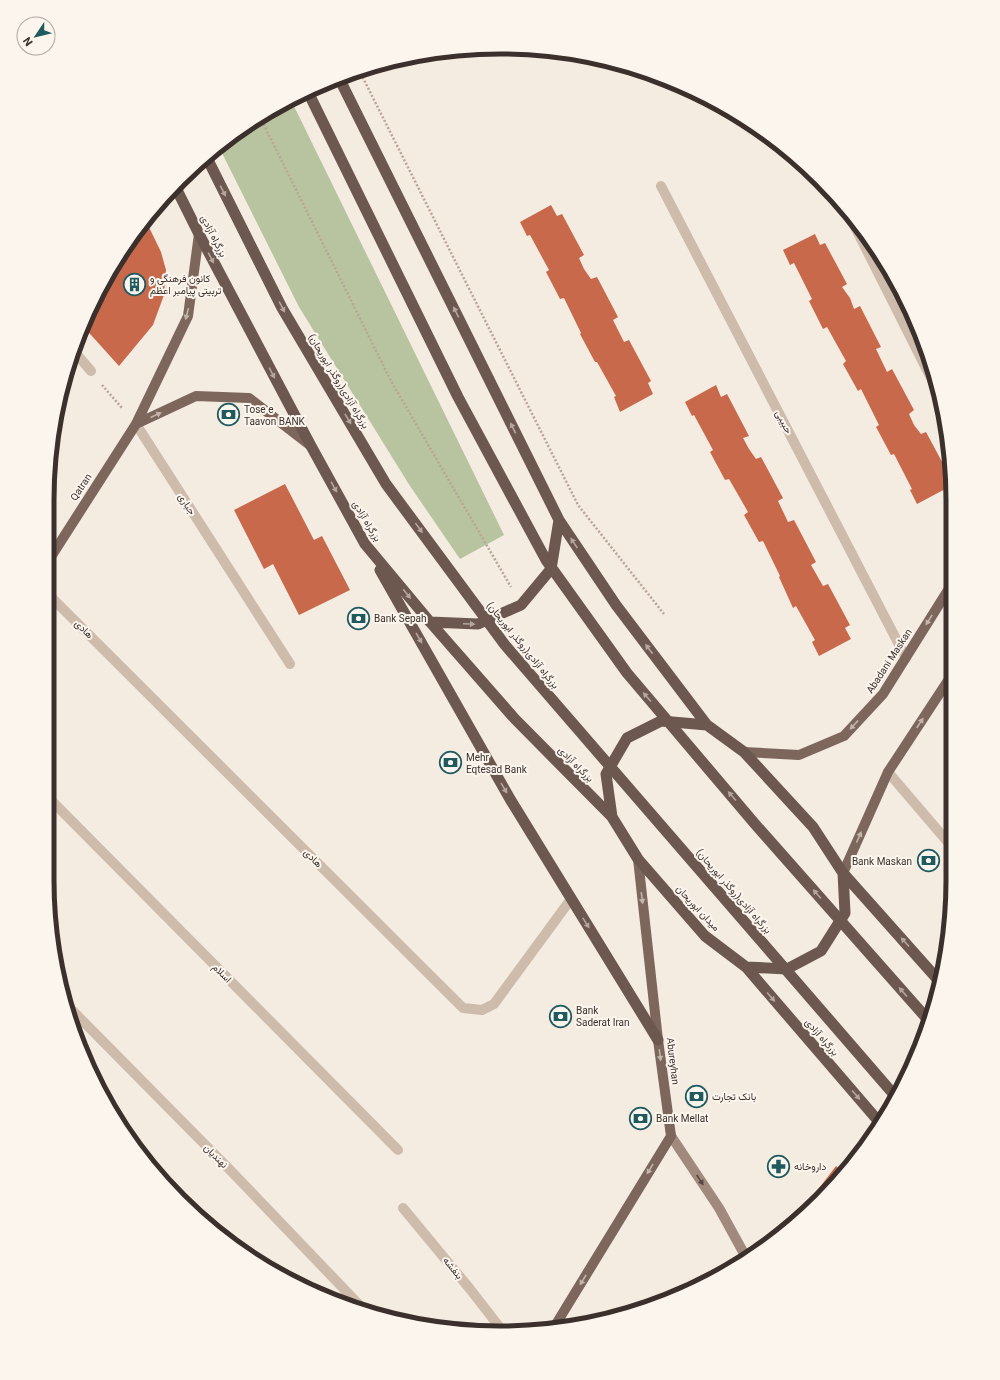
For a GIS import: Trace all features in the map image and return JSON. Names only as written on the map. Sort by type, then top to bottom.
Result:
[{"type":"highway","points":[[342,83],[559,520],[616,605],[707,725],[744,752],[813,827],[843,873],[935,976]]},
{"type":"highway","points":[[310,97],[458,397],[546,560],[627,673],[755,824],[924,1017]]},
{"type":"highway","name":"بزرگراه آزادی(روگذر ابوریحان)","points":[[209,162],[282,308],[386,484],[505,645],[892,1092]]},
{"type":"highway","name":"بزرگراه آزادی","points":[[178,192],[311,446],[365,544],[430,622],[515,719],[612,817]]},
{"type":"highway","points":[[430,622],[478,624],[521,605],[551,569],[559,520]]},
{"type":"highway","points":[[365,544],[510,799],[658,1040]]},
{"type":"highway","name":"میدان ابوریحان","points":[[707,725],[661,722],[627,738],[606,774],[612,817],[638,859],[705,936],[746,967]]},
{"type":"highway","points":[[746,967],[787,969],[821,951],[845,913],[843,873]]},
{"type":"highway","name":"بزرگراه آزادی","points":[[746,967],[876,1119]]},
{"type":"main road","name":"Qatran","points":[[54,552],[136,424],[188,316],[199,234]]},
{"type":"main road","points":[[136,424],[196,396],[249,398],[311,446]]},
{"type":"main road","name":"Abadani Maskan","points":[[744,752],[799,755],[844,736],[883,694],[946,593]]},
{"type":"main road","points":[[843,873],[888,772],[946,684]]},
{"type":"main road","name":"Abureyhan","points":[[638,859],[658,1040],[671,1136]]},
{"type":"main road","points":[[557,1322],[671,1136],[719,1208],[744,1253]]},
{"type":"street","name":"حبیبی","points":[[661,186],[906,658]]},
{"type":"street","points":[[859,236],[925,366]]},
{"type":"street","points":[[78,356],[91,371]]},
{"type":"street","name":"جباری","points":[[136,424],[290,664]]},
{"type":"street","name":"هادی","points":[[54,600],[463,1008],[482,1010],[494,1004],[571,898]]},
{"type":"street","points":[[888,772],[946,840]]},
{"type":"street","name":"اسلام","points":[[54,803],[398,1150]]},
{"type":"street","name":"نهندیان","points":[[76,1016],[233,1173],[356,1302]]},
{"type":"street","name":"بنفشه","points":[[403,1208],[499,1326]]},
{"type":"path","points":[[362,76],[578,505],[664,614]]},
{"type":"path","points":[[263,123],[391,381],[521,605]]},
{"type":"path","points":[[91,371],[136,424]]},
{"type":"green space","points":[[294,105],[504,535],[460,559],[410,486],[299,307],[221,152],[252,129]]},
{"type":"building","points":[[551,205],[557,216],[562,214],[584,255],[579,258],[584,269],[591,279],[597,277],[618,317],[613,320],[624,342],[629,340],[651,381],[648,383],[653,394],[620,412],[614,397],[616,396],[580,334],[581,333],[564,298],[560,299],[546,272],[549,270],[530,235],[527,236],[520,222]]},
{"type":"building","name":"کانون فرهنگی و تربیتی پیامبر اعظم","points":[[148,225],[161,252],[166,270],[164,295],[153,325],[119,366],[87,331],[114,277],[129,252]]},
{"type":"building","points":[[815,234],[820,245],[825,243],[847,284],[842,287],[850,298],[854,309],[860,306],[881,347],[876,349],[887,372],[892,369],[914,410],[909,414],[914,425],[921,434],[926,432],[945,467],[945,475],[943,476],[945,480],[946,489],[917,504],[910,490],[912,489],[894,454],[891,455],[876,427],[879,425],[861,389],[858,391],[843,364],[846,361],[827,327],[823,329],[809,301],[812,299],[794,263],[790,265],[783,250]]},
{"type":"building","points":[[716,385],[721,397],[727,394],[749,436],[743,438],[756,459],[761,457],[783,498],[778,501],[788,522],[794,520],[816,562],[811,565],[823,586],[828,584],[850,625],[845,628],[851,639],[819,656],[812,642],[815,640],[796,606],[793,608],[779,577],[780,576],[763,541],[759,542],[744,515],[748,512],[729,479],[725,480],[710,452],[713,450],[694,415],[692,416],[685,402]]},
{"type":"building","points":[[285,484],[314,540],[322,536],[350,590],[299,615],[273,564],[264,569],[234,510]]},
{"type":"building","points":[[836,1166],[839,1169],[811,1199]]},
{"type":"place","name":"کانون فرهنگی و تربیتی پیامبر اعظم","points":[[134,284]]},
{"type":"place","name":"Tose e Taavon BANK","points":[[229,415]]},
{"type":"place","name":"Bank Sepah","points":[[359,618]]},
{"type":"place","name":"Mehr Eqtesad Bank","points":[[450,763]]},
{"type":"place","name":"Bank Maskan","points":[[928,861]]},
{"type":"place","name":"Bank Saderat Iran","points":[[560,1016]]},
{"type":"place","name":"بانک تجارت","points":[[696,1096]]},
{"type":"place","name":"Bank Mellat","points":[[641,1118]]},
{"type":"place","name":"داروخانه","points":[[779,1166]]}]
